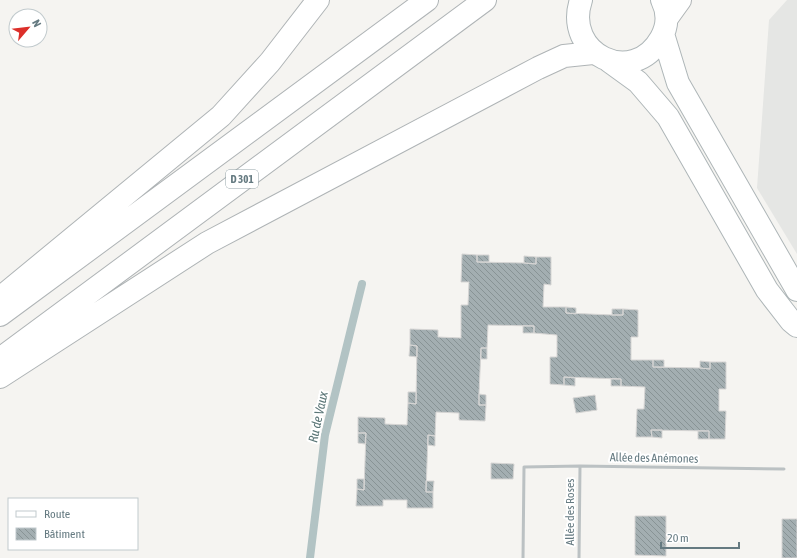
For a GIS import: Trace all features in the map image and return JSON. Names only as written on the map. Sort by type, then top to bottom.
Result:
[{"type":"main road","points":[[0,298],[221,116],[270,62],[318,0]]},
{"type":"main road","name":"D 301","points":[[0,315],[427,0]]},
{"type":"main road","name":"D 301","points":[[0,359],[485,0]]},
{"type":"main road","points":[[581,0],[578,10],[578,24],[582,37],[601,57],[638,82],[668,117],[768,290],[791,321],[797,326]]},
{"type":"main road","points":[[0,377],[207,243],[538,68],[564,56],[601,57],[622,63],[635,61],[647,55],[657,46],[664,18],[680,0]]},
{"type":"main road","points":[[664,18],[678,83],[730,177],[797,290]]},
{"type":"lane","name":"Allée des Anémones","points":[[523,558],[524,467],[580,466],[784,469]]},
{"type":"lane","name":"Allée des Roses","points":[[579,558],[580,466]]},
{"type":"shaded area","points":[[787,0],[797,0],[797,254],[757,188],[769,20]]},
{"type":"building","points":[[462,254],[477,255],[477,262],[536,264],[536,257],[551,257],[551,285],[544,284],[543,307],[566,307],[566,313],[612,315],[623,315],[623,309],[638,310],[638,337],[631,337],[631,360],[653,360],[653,367],[710,369],[710,362],[726,362],[726,389],[719,389],[719,411],[726,411],[725,439],[709,439],[709,431],[651,430],[652,437],[636,437],[637,409],[644,409],[645,387],[621,386],[621,379],[564,377],[564,385],[550,384],[550,357],[557,357],[557,335],[534,333],[534,326],[488,325],[487,348],[481,348],[479,394],[479,405],[486,405],[485,421],[459,420],[459,413],[436,412],[435,436],[428,435],[426,492],[433,492],[433,508],[407,508],[407,500],[383,500],[383,506],[356,506],[357,489],[364,490],[366,433],[358,433],[358,417],[385,418],[385,424],[407,425],[408,403],[416,404],[417,346],[410,345],[410,329],[438,330],[438,337],[461,338],[461,305],[468,305],[469,282],[461,282]]},
{"type":"building","points":[[477,255],[489,255],[489,262],[477,262]]},
{"type":"building","points":[[524,256],[536,257],[536,264],[524,263]]},
{"type":"building","points":[[566,307],[576,308],[576,314],[566,313]]},
{"type":"building","points":[[612,309],[623,309],[623,315],[612,315]]},
{"type":"building","points":[[523,326],[534,326],[534,333],[523,333]]},
{"type":"building","points":[[410,345],[417,346],[417,357],[409,356]]},
{"type":"building","points":[[481,348],[487,348],[487,359],[481,359]]},
{"type":"building","points":[[653,360],[664,360],[664,367],[653,367]]},
{"type":"building","points":[[700,361],[710,362],[710,369],[700,368]]},
{"type":"building","points":[[564,377],[575,378],[575,386],[564,385]]},
{"type":"building","points":[[611,379],[621,379],[621,386],[611,386]]},
{"type":"building","points":[[408,392],[416,392],[416,404],[408,403]]},
{"type":"building","points":[[479,394],[486,395],[486,405],[479,405]]},
{"type":"building","points":[[595,395],[597,410],[576,413],[573,398]]},
{"type":"building","points":[[651,430],[662,430],[662,438],[652,437]]},
{"type":"building","points":[[698,431],[709,431],[709,439],[698,439]]},
{"type":"building","points":[[358,433],[366,433],[365,444],[358,443]]},
{"type":"building","points":[[428,435],[435,436],[435,446],[428,445]]},
{"type":"building","points":[[491,463],[514,464],[513,479],[491,479]]},
{"type":"building","points":[[357,479],[364,479],[364,490],[357,489]]},
{"type":"building","points":[[426,481],[434,481],[433,492],[426,492]]},
{"type":"building","points":[[635,516],[666,516],[666,556],[635,555]]},
{"type":"building","points":[[782,519],[797,519],[797,558],[782,558]]},
{"type":"waterway","name":"Ru de Vaux","points":[[310,558],[325,435],[362,284]]}]
